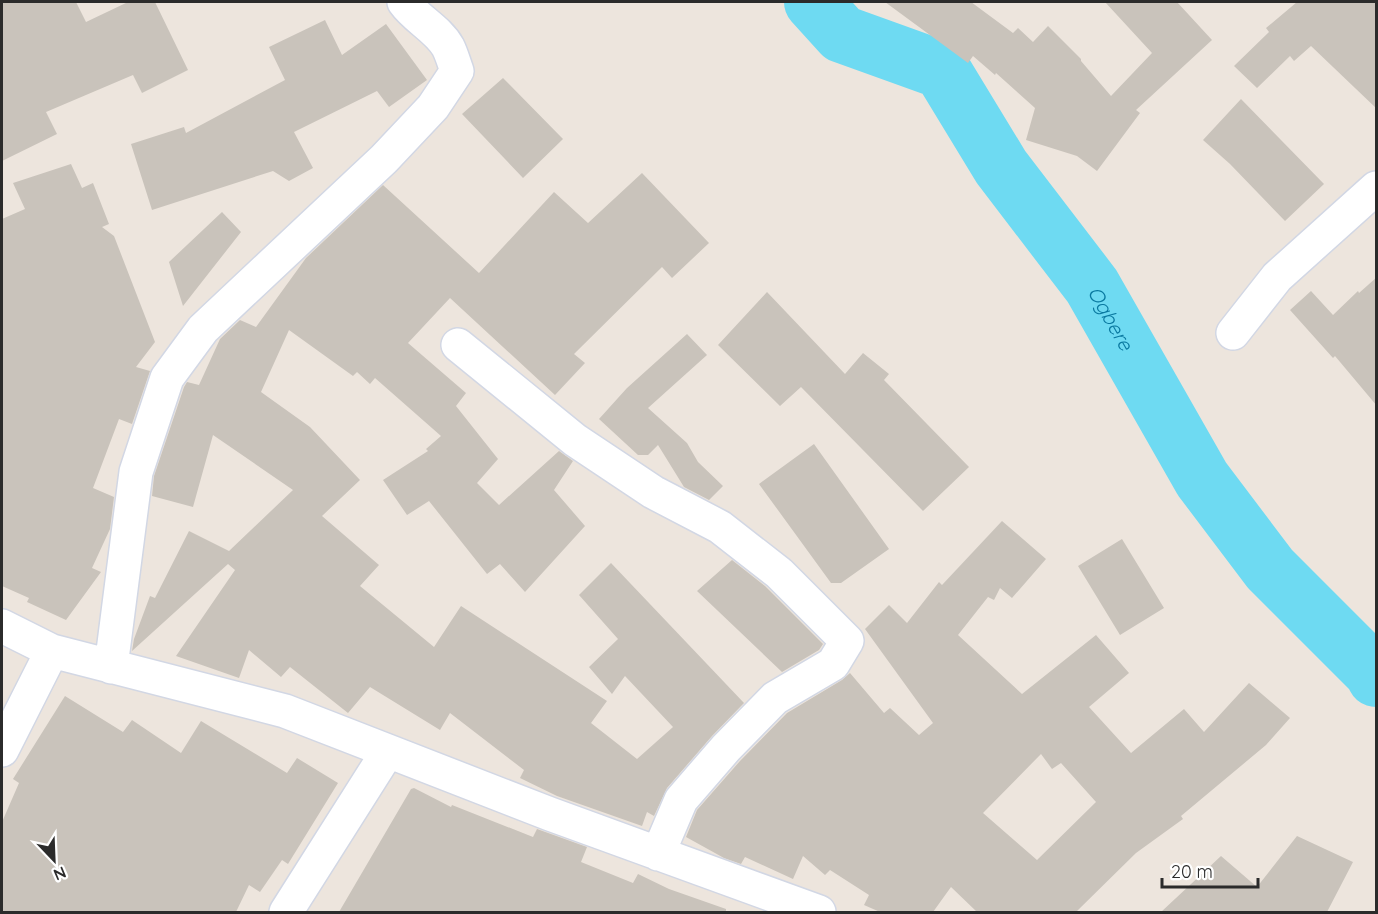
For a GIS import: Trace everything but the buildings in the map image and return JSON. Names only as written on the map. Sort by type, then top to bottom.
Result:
[{"type":"street","points":[[111,667],[136,472],[167,378],[203,329],[384,159],[433,107],[457,71],[444,42],[404,2]]},
{"type":"street","points":[[1233,333],[1277,277],[1377,188]]},
{"type":"street","points":[[458,345],[575,440],[653,492],[720,527],[779,573],[847,641],[833,664],[775,698],[726,748],[681,800],[658,854]]},
{"type":"street","points":[[2,626],[52,651],[285,711],[549,814],[819,912]]},
{"type":"street","points":[[2,750],[52,651]]},
{"type":"street","points":[[286,912],[387,751]]},
{"type":"waterway","name":"Ogbere","points":[[813,2],[842,34],[942,70],[1001,167],[1092,286],[1202,479],[1270,569],[1373,672],[1376,678]]}]
